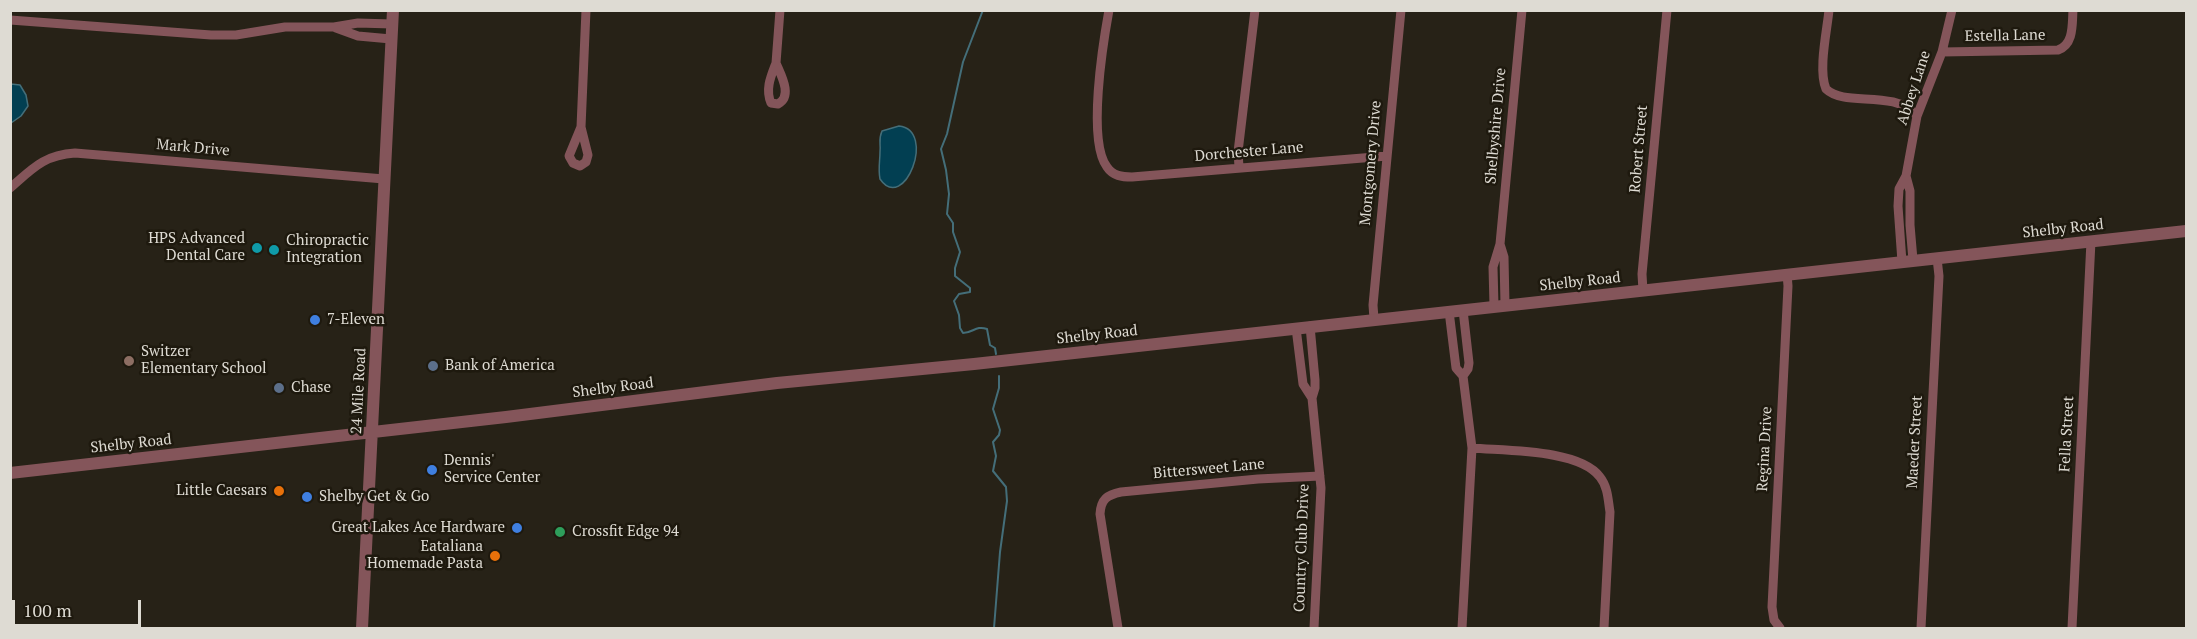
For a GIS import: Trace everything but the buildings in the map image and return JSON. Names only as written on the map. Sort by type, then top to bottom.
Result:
[{"type":"street","name":"24 Mile Road","points":[[362,628],[393,10]]},
{"type":"street","points":[[581,127],[586,10]]},
{"type":"street","points":[[776,63],[780,10]]},
{"type":"street","name":"Dorchester Lane","points":[[1109,10],[1100,69],[1098,129],[1103,161],[1113,174],[1132,177],[1387,156]]},
{"type":"street","points":[[1239,167],[1238,152],[1255,10]]},
{"type":"street","name":"Montgomery Drive","points":[[1374,319],[1373,305],[1401,10]]},
{"type":"street","name":"Shelbyshire Drive","points":[[1499,306],[1504,257],[1500,244],[1522,10]]},
{"type":"street","name":"Robert Street","points":[[1643,291],[1642,274],[1667,10]]},
{"type":"street","points":[[1829,10],[1824,71],[1826,89],[1837,95],[1903,104],[1917,116]]},
{"type":"street","name":"Abbey Lane","points":[[1908,261],[1910,191],[1906,176],[1917,116],[1942,51],[1952,10]]},
{"type":"street","name":"Estella Lane","points":[[1942,51],[2058,50],[2064,48],[2069,41],[2073,10]]},
{"type":"street","points":[[10,20],[211,35],[236,35],[285,27],[334,27],[358,23],[392,24]]},
{"type":"street","points":[[334,27],[358,36],[391,39]]},
{"type":"street","name":"Mark Drive","points":[[10,188],[34,166],[49,158],[75,153],[384,179]]},
{"type":"street","name":"Shelby Road","points":[[10,473],[506,417],[777,383],[985,363],[2187,231]]},
{"type":"street","name":"Fella Street","points":[[2072,628],[2091,241]]},
{"type":"street","name":"Maeder Street","points":[[1921,628],[1939,272],[1937,258]]},
{"type":"street","name":"Regina Drive","points":[[1778,627],[1772,607],[1787,274]]},
{"type":"street","points":[[1463,310],[1468,369],[1463,376]]},
{"type":"street","points":[[1449,311],[1456,368],[1463,376],[1472,448],[1462,628]]},
{"type":"street","name":"Country Club Drive","points":[[1310,326],[1315,380],[1312,398],[1320,476],[1314,628]]},
{"type":"street","name":"Country Club Drive","points":[[1296,328],[1303,384],[1312,398]]},
{"type":"street","points":[[1472,448],[1568,458],[1587,465],[1599,475],[1608,494],[1610,512],[1604,628]]},
{"type":"street","name":"Bittersweet Lane","points":[[1118,628],[1100,514],[1103,500],[1121,492],[1258,479],[1320,476]]},
{"type":"water","points":[[11,84],[20,85],[26,95],[28,106],[21,116],[11,123]]},
{"type":"water","points":[[899,126],[910,131],[915,141],[916,154],[907,179],[898,186],[889,187],[880,179],[880,137],[882,131]]},
{"type":"waterway","points":[[983,10],[963,62],[947,134],[941,149],[949,194],[947,214],[953,223],[953,232],[960,252],[955,276],[970,288],[970,292],[959,294],[954,301],[959,315],[960,328],[963,333],[980,328],[987,329],[990,345],[995,348],[996,354]]},
{"type":"waterway","points":[[994,628],[1007,501],[1006,487],[993,471],[996,456],[993,442],[1000,430],[993,409],[999,388],[999,376]]},
{"type":"place","name":"HPS Advanced Dental Care","points":[[257,248]]},
{"type":"place","name":"Chiropractic Integration","points":[[274,250]]},
{"type":"place","name":"7-Eleven","points":[[315,320]]},
{"type":"place","name":"Switzer Elementary School","points":[[129,361]]},
{"type":"place","name":"Bank of America","points":[[433,366]]},
{"type":"place","name":"Chase","points":[[279,388]]},
{"type":"place","name":"Dennis' Service Center","points":[[432,470]]},
{"type":"place","name":"Little Caesars","points":[[279,491]]},
{"type":"place","name":"Shelby Get & Go","points":[[307,497]]},
{"type":"place","name":"Great Lakes Ace Hardware","points":[[517,528]]},
{"type":"place","name":"Crossfit Edge 94","points":[[560,532]]},
{"type":"place","name":"Eataliana Homemade Pasta","points":[[495,556]]}]
